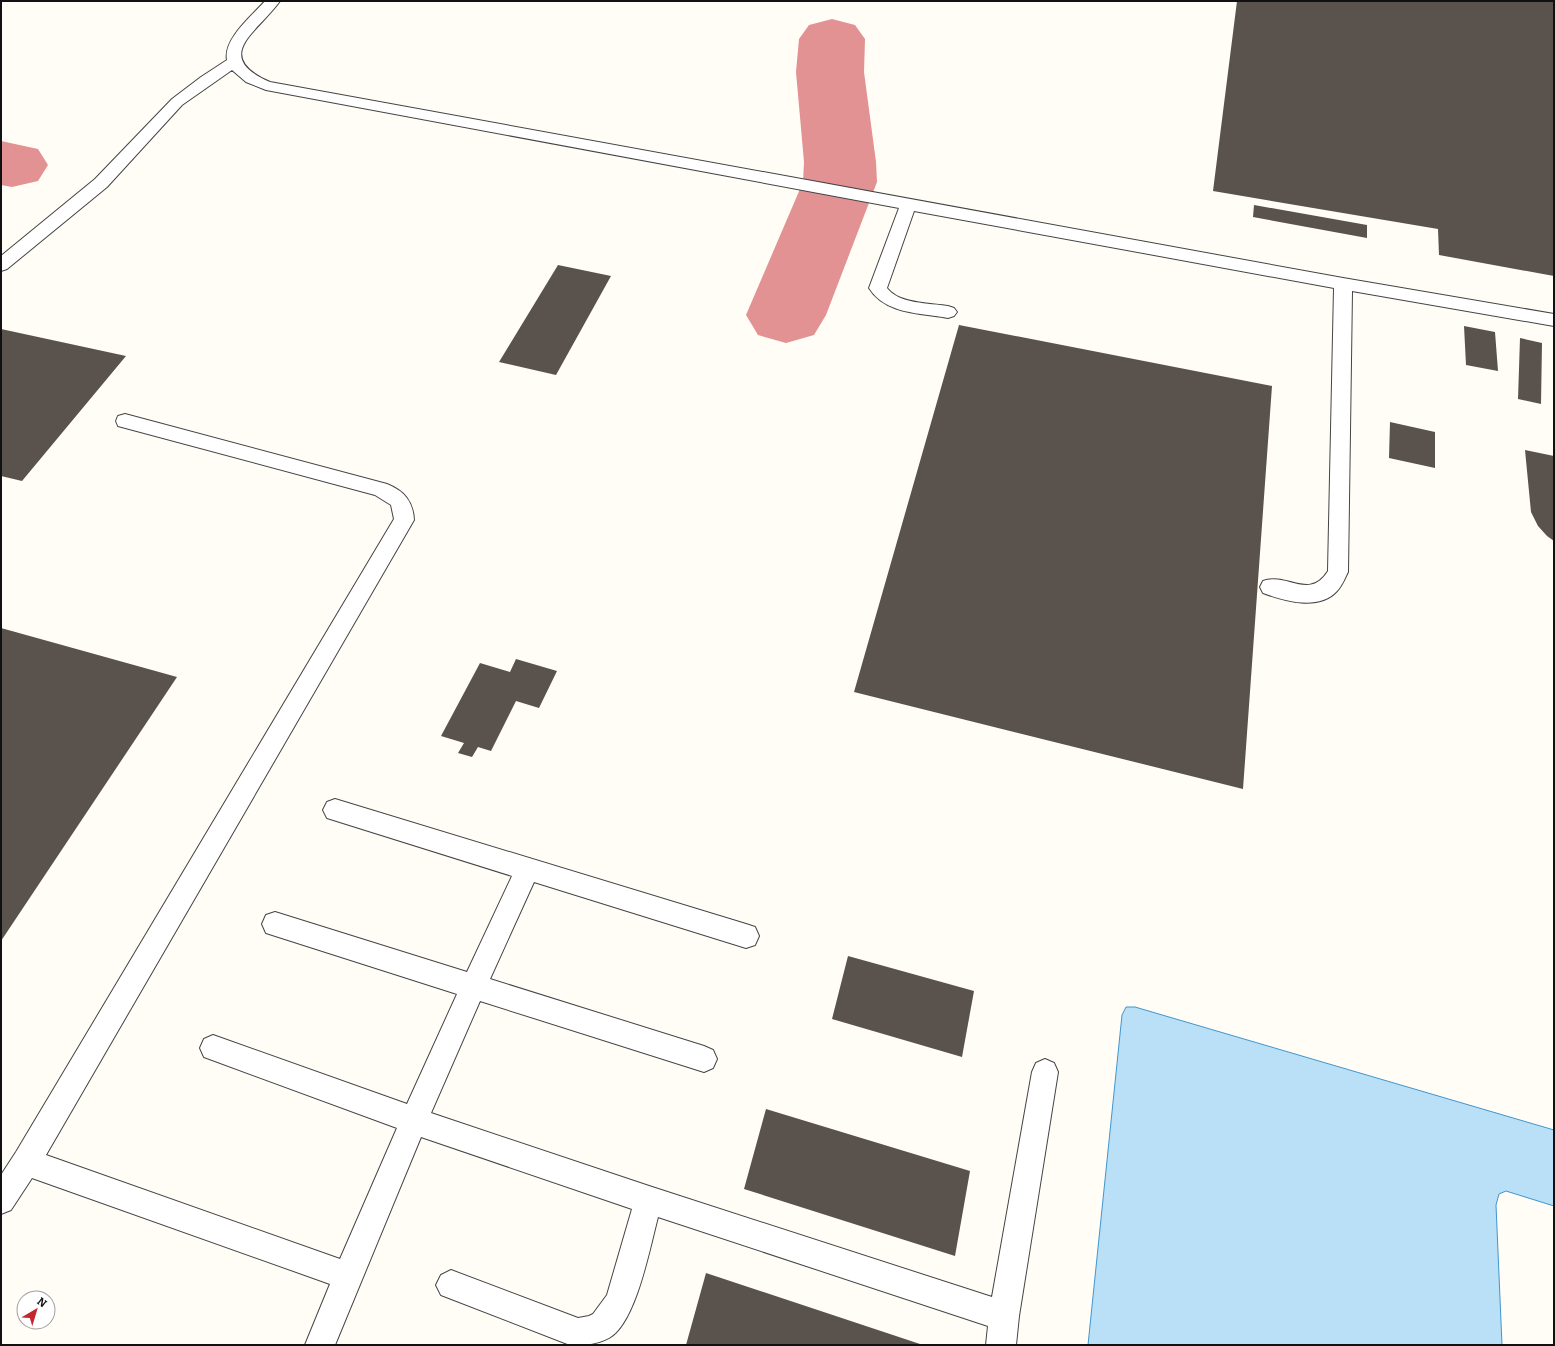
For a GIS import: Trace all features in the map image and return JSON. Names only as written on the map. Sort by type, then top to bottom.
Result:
[{"type":"lane","points":[[273,1],[237,41],[234,49],[234,62],[242,74],[253,81],[266,86],[1343,284],[1554,320]]},
{"type":"lane","points":[[1,265],[101,183],[178,102],[206,80],[234,62]]},
{"type":"lane","points":[[909,203],[878,288],[880,294],[896,303],[948,312]]},
{"type":"lane","points":[[1270,587],[1299,593],[1318,594],[1330,585],[1338,572],[1343,284]]},
{"type":"lane","points":[[1,1200],[26,1162],[404,520],[404,510],[400,500],[380,489],[126,421]]},
{"type":"lane","points":[[335,810],[746,936]]},
{"type":"lane","points":[[320,1345],[347,1276],[473,986],[527,870]]},
{"type":"lane","points":[[275,924],[704,1059]]},
{"type":"lane","points":[[213,1048],[415,1121],[649,1200],[1004,1316]]},
{"type":"lane","points":[[1001,1345],[1004,1316],[1045,1072]]},
{"type":"lane","points":[[26,1162],[347,1276]]},
{"type":"lane","points":[[450,1285],[578,1333],[591,1332],[609,1319],[620,1301],[649,1200]]},
{"type":"water","points":[[1126,1007],[1135,1007],[1554,1130],[1554,1206],[1506,1191],[1499,1194],[1496,1205],[1502,1345],[1088,1345],[1122,1015]]},
{"type":"building","points":[[1237,1],[1554,1],[1554,276],[1439,255],[1438,229],[1213,191]]},
{"type":"building","points":[[1254,205],[1367,225],[1367,238],[1253,217]]},
{"type":"building","points":[[558,265],[611,276],[556,375],[499,362]]},
{"type":"building","points":[[959,325],[1272,386],[1243,789],[854,692]]},
{"type":"building","points":[[1464,326],[1495,332],[1498,371],[1466,365]]},
{"type":"building","points":[[1,329],[126,356],[22,481],[1,476]]},
{"type":"building","points":[[1520,338],[1542,343],[1541,404],[1518,399]]},
{"type":"building","points":[[1390,422],[1435,432],[1435,468],[1389,458]]},
{"type":"building","points":[[1525,450],[1554,456],[1554,541],[1538,526],[1531,512]]},
{"type":"building","points":[[1,628],[177,677],[1,941]]},
{"type":"building","points":[[516,659],[557,671],[539,708],[516,701],[491,751],[478,747],[472,757],[458,753],[464,743],[441,736],[480,663],[510,672]]},
{"type":"building","points":[[848,956],[974,991],[962,1057],[832,1019]]},
{"type":"building","points":[[766,1109],[970,1171],[955,1256],[744,1189]]},
{"type":"building","points":[[706,1273],[923,1345],[686,1345]]},
{"type":"taxiway","points":[[786,315],[840,182],[840,162],[830,72],[832,39]]},
{"type":"taxiway","points":[[1,163],[12,165]]}]
